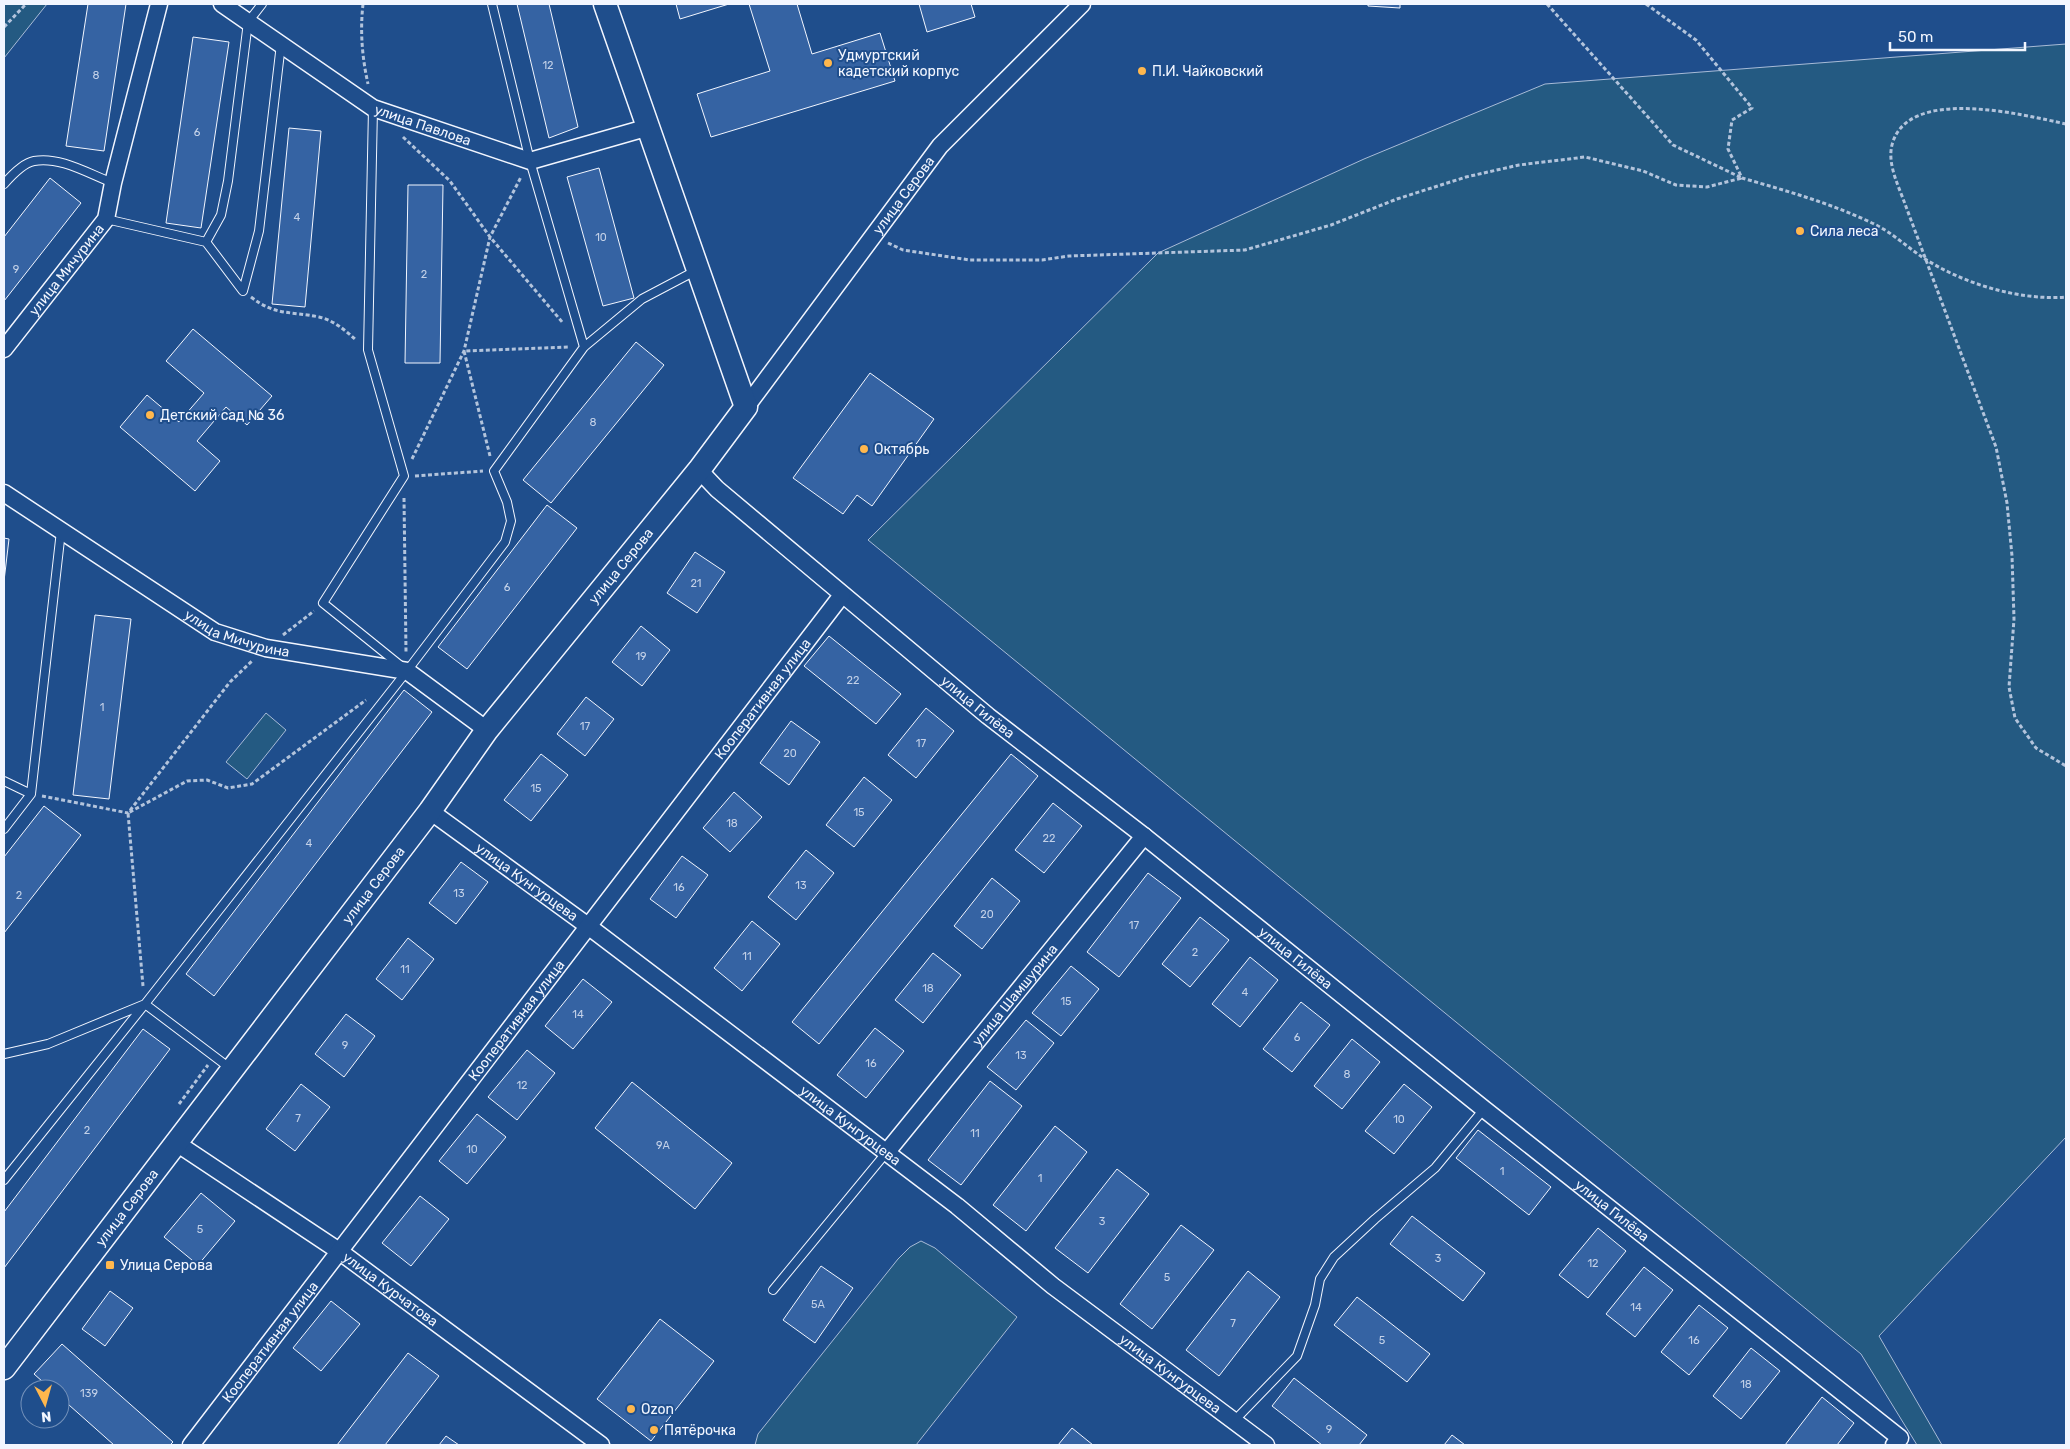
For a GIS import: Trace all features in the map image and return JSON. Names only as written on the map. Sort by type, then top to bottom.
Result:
[{"type":"main road","points":[[605,4],[746,407]]},
{"type":"main road","name":"улица Серова","points":[[4,1368],[430,811],[487,730],[699,470],[746,407]]},
{"type":"street","points":[[112,183],[159,4]]},
{"type":"street","name":"улица Павлова","points":[[222,4],[373,108],[530,161]]},
{"type":"street","name":"улица Серова","points":[[746,407],[940,146],[1082,4]]},
{"type":"street","points":[[530,161],[649,127]]},
{"type":"street","name":"улица Мичурина","points":[[4,349],[106,219],[112,183]]},
{"type":"street","name":"улица Гилёва","points":[[699,470],[717,489],[988,716],[1144,836],[1897,1442]]},
{"type":"street","name":"улица Мичурина","points":[[4,493],[215,632],[266,648],[407,671],[487,730]]},
{"type":"street","name":"Кооперативная улица","points":[[191,1445],[842,595]]},
{"type":"street","name":"улица Кунгурцева","points":[[430,811],[588,926],[957,1206],[1053,1286],[1266,1445]]},
{"type":"street","name":"улица Шамшурина","points":[[886,1153],[1144,836]]},
{"type":"street","name":"улица Курчатова","points":[[175,1142],[339,1251],[601,1445]]},
{"type":"lane","points":[[206,242],[221,215],[228,181],[248,22],[262,4]]},
{"type":"lane","points":[[492,4],[530,161],[584,347]]},
{"type":"lane","points":[[243,291],[259,231],[281,44]]},
{"type":"lane","points":[[373,108],[368,350],[404,476],[323,603],[407,671]]},
{"type":"lane","points":[[4,184],[13,174],[33,160],[55,161],[112,183]]},
{"type":"lane","points":[[106,219],[206,242],[243,291]]},
{"type":"lane","points":[[4,1180],[407,671],[505,542],[511,521],[507,502],[494,471],[584,347],[642,299],[698,269]]},
{"type":"lane","points":[[4,829],[31,794],[62,531]]},
{"type":"lane","points":[[4,781],[31,794]]},
{"type":"lane","points":[[4,1054],[48,1044],[145,1004]]},
{"type":"lane","points":[[145,1004],[231,1069]]},
{"type":"lane","points":[[1234,1421],[1297,1356],[1315,1305],[1320,1278],[1334,1257],[1435,1168],[1484,1109]]},
{"type":"lane","points":[[773,1290],[886,1153]]},
{"type":"path","points":[[4,27],[26,4]]},
{"type":"path","points":[[363,4],[360,25],[363,61],[373,108]]},
{"type":"path","points":[[1546,4],[1673,145],[1742,178],[1818,199],[1874,223],[1924,258],[1984,288],[2047,299],[2066,297]]},
{"type":"path","points":[[1646,4],[1696,40],[1752,108],[1732,120],[1728,149],[1742,178]]},
{"type":"path","points":[[2066,124],[1971,109],[1941,109],[1912,118],[1898,130],[1891,147],[1892,168],[1996,447],[2008,503],[2014,619],[2008,687],[2015,718],[2036,748],[2066,766]]},
{"type":"path","points":[[401,134],[450,181],[490,237],[584,347]]},
{"type":"path","points":[[876,232],[891,245],[903,250],[970,260],[1042,260],[1095,254],[1245,250],[1338,222],[1397,199],[1466,177],[1519,165],[1585,157],[1643,171],[1676,185],[1707,188],[1742,178]]},
{"type":"path","points":[[407,671],[404,476],[464,351],[490,237],[530,161]]},
{"type":"path","points":[[243,291],[265,308],[291,315],[320,317],[340,326],[368,350]]},
{"type":"path","points":[[464,351],[584,347]]},
{"type":"path","points":[[404,476],[494,471],[464,351]]},
{"type":"path","points":[[145,1004],[128,813],[230,682],[266,648],[323,603]]},
{"type":"path","points":[[31,794],[128,813],[187,781],[207,780],[228,788],[252,784],[368,699]]},
{"type":"shaded area","points":[[4,4],[47,4],[4,58]]},
{"type":"shaded area","points":[[2066,44],[2066,1137],[1879,1336],[1942,1445],[1917,1445],[1861,1354],[868,540],[1158,253],[1364,159],[1545,84]]},
{"type":"shaded area","points":[[266,713],[286,730],[247,779],[226,762]]},
{"type":"shaded area","points":[[921,1241],[935,1248],[1017,1317],[916,1445],[755,1445],[758,1434],[898,1259],[910,1247]]},
{"type":"building","points":[[88,4],[126,4],[104,151],[66,146]]},
{"type":"building","points":[[517,4],[549,4],[578,127],[549,138]]},
{"type":"building","points":[[676,4],[729,4],[680,19]]},
{"type":"building","name":"Удмуртский кадетский корпус","points":[[749,4],[797,4],[812,54],[880,33],[895,81],[711,137],[697,94],[770,71]]},
{"type":"building","points":[[919,4],[971,4],[975,17],[927,32]]},
{"type":"building","points":[[1368,4],[1400,4],[1400,8],[1368,6]]},
{"type":"building","points":[[193,37],[229,42],[201,228],[166,223]]},
{"type":"building","points":[[289,128],[321,131],[305,307],[272,304]]},
{"type":"building","points":[[599,168],[634,298],[603,306],[567,177]]},
{"type":"building","points":[[50,178],[81,203],[4,301],[4,237]]},
{"type":"building","points":[[408,185],[443,185],[440,363],[405,363]]},
{"type":"building","name":"Детский сад № 36","points":[[193,329],[272,396],[247,425],[226,407],[197,441],[220,461],[195,491],[120,427],[147,395],[179,422],[204,393],[166,361]]},
{"type":"building","points":[[636,342],[664,365],[551,503],[523,480]]},
{"type":"building","name":"Октябрь","points":[[870,373],[934,419],[872,506],[857,495],[843,514],[793,478]]},
{"type":"building","points":[[547,505],[577,528],[467,669],[438,647]]},
{"type":"building","points":[[4,538],[9,539],[4,581]]},
{"type":"building","points":[[695,552],[725,572],[697,613],[667,593]]},
{"type":"building","points":[[95,615],[131,619],[109,799],[73,795]]},
{"type":"building","points":[[641,626],[670,650],[642,686],[612,662]]},
{"type":"building","points":[[829,636],[901,694],[876,724],[804,666]]},
{"type":"building","points":[[404,690],[432,712],[214,996],[186,974]]},
{"type":"building","points":[[586,697],[614,719],[585,756],[557,734]]},
{"type":"building","points":[[926,708],[954,731],[916,778],[888,755]]},
{"type":"building","points":[[791,721],[820,742],[789,785],[760,763]]},
{"type":"building","points":[[541,754],[568,775],[531,821],[504,800]]},
{"type":"building","points":[[1011,754],[1038,776],[819,1044],[792,1022]]},
{"type":"building","points":[[864,777],[892,800],[854,847],[826,825]]},
{"type":"building","points":[[734,792],[762,817],[730,852],[703,828]]},
{"type":"building","points":[[1053,803],[1082,826],[1044,873],[1015,850]]},
{"type":"building","points":[[44,806],[81,835],[4,933],[4,857]]},
{"type":"building","points":[[806,850],[834,873],[796,920],[768,897]]},
{"type":"building","points":[[682,856],[708,875],[676,918],[650,899]]},
{"type":"building","points":[[461,862],[488,882],[456,924],[429,903]]},
{"type":"building","points":[[1148,873],[1181,898],[1119,977],[1087,952]]},
{"type":"building","points":[[992,878],[1020,901],[982,949],[954,926]]},
{"type":"building","points":[[1200,917],[1229,940],[1190,987],[1162,964]]},
{"type":"building","points":[[752,921],[780,944],[742,991],[714,968]]},
{"type":"building","points":[[408,938],[434,959],[402,1000],[376,979]]},
{"type":"building","points":[[933,953],[961,975],[923,1023],[895,1000]]},
{"type":"building","points":[[1250,957],[1278,980],[1240,1027],[1212,1004]]},
{"type":"building","points":[[1071,966],[1099,989],[1061,1036],[1032,1013]]},
{"type":"building","points":[[583,979],[612,1002],[573,1049],[545,1026]]},
{"type":"building","points":[[1301,1002],[1330,1025],[1292,1072],[1263,1049]]},
{"type":"building","points":[[346,1014],[375,1036],[344,1077],[315,1054]]},
{"type":"building","points":[[1026,1020],[1054,1043],[1016,1090],[987,1067]]},
{"type":"building","points":[[875,1028],[904,1051],[866,1098],[837,1075]]},
{"type":"building","points":[[143,1029],[170,1049],[4,1268],[4,1212]]},
{"type":"building","points":[[1352,1039],[1380,1062],[1342,1109],[1314,1086]]},
{"type":"building","points":[[527,1050],[555,1073],[517,1120],[488,1097]]},
{"type":"building","points":[[990,1081],[1022,1106],[961,1185],[928,1160]]},
{"type":"building","points":[[632,1082],[732,1163],[695,1209],[595,1128]]},
{"type":"building","points":[[301,1084],[330,1107],[295,1151],[266,1129]]},
{"type":"building","points":[[1404,1084],[1432,1107],[1394,1154],[1365,1131]]},
{"type":"building","points":[[477,1114],[506,1137],[467,1184],[439,1161]]},
{"type":"building","points":[[1055,1126],[1087,1152],[1026,1231],[993,1205]]},
{"type":"building","points":[[1478,1130],[1551,1187],[1529,1215],[1456,1158]]},
{"type":"building","points":[[1117,1169],[1149,1194],[1088,1273],[1055,1248]]},
{"type":"building","points":[[201,1193],[235,1221],[198,1265],[164,1237]]},
{"type":"building","points":[[420,1196],[449,1219],[411,1266],[382,1243]]},
{"type":"building","points":[[1412,1216],[1485,1273],[1463,1301],[1390,1244]]},
{"type":"building","points":[[1181,1225],[1214,1250],[1152,1329],[1120,1304]]},
{"type":"building","points":[[1598,1228],[1626,1251],[1588,1298],[1559,1275]]},
{"type":"building","points":[[821,1266],[853,1288],[815,1343],[783,1320]]},
{"type":"building","points":[[1644,1267],[1673,1290],[1635,1337],[1606,1314]]},
{"type":"building","points":[[1248,1271],[1280,1297],[1219,1376],[1186,1350]]},
{"type":"building","points":[[110,1291],[133,1308],[105,1346],[82,1329]]},
{"type":"building","points":[[1357,1297],[1430,1354],[1407,1382],[1334,1325]]},
{"type":"building","points":[[331,1301],[360,1324],[321,1371],[293,1348]]},
{"type":"building","points":[[1699,1305],[1728,1328],[1689,1375],[1661,1352]]},
{"type":"building","points":[[660,1319],[714,1361],[651,1441],[597,1399]]},
{"type":"building","points":[[62,1344],[173,1442],[170,1445],[114,1445],[70,1406],[70,1379],[40,1379],[34,1374]]},
{"type":"building","points":[[1751,1348],[1780,1371],[1741,1419],[1713,1396]]},
{"type":"building","points":[[408,1353],[439,1376],[385,1445],[337,1445]]},
{"type":"building","points":[[1294,1378],[1367,1435],[1359,1445],[1322,1445],[1272,1406]]},
{"type":"building","points":[[1822,1397],[1854,1423],[1837,1445],[1785,1445]]},
{"type":"building","points":[[1072,1428],[1093,1445],[1058,1445]]},
{"type":"building","points":[[1452,1435],[1465,1445],[1444,1445]]},
{"type":"building","points":[[446,1436],[459,1445],[439,1445]]},
{"type":"place","name":"Удмуртский кадетский корпус","points":[[828,63]]},
{"type":"place","name":"П.И. Чайковский","points":[[1142,71]]},
{"type":"place","name":"Сила леса","points":[[1800,231]]},
{"type":"place","name":"Детский сад № 36","points":[[150,415]]},
{"type":"place","name":"Октябрь","points":[[864,449]]},
{"type":"place","name":"Улица Серова","points":[[110,1265]]},
{"type":"place","name":"Ozon","points":[[631,1409]]},
{"type":"place","name":"Пятёрочка","points":[[654,1430]]}]
